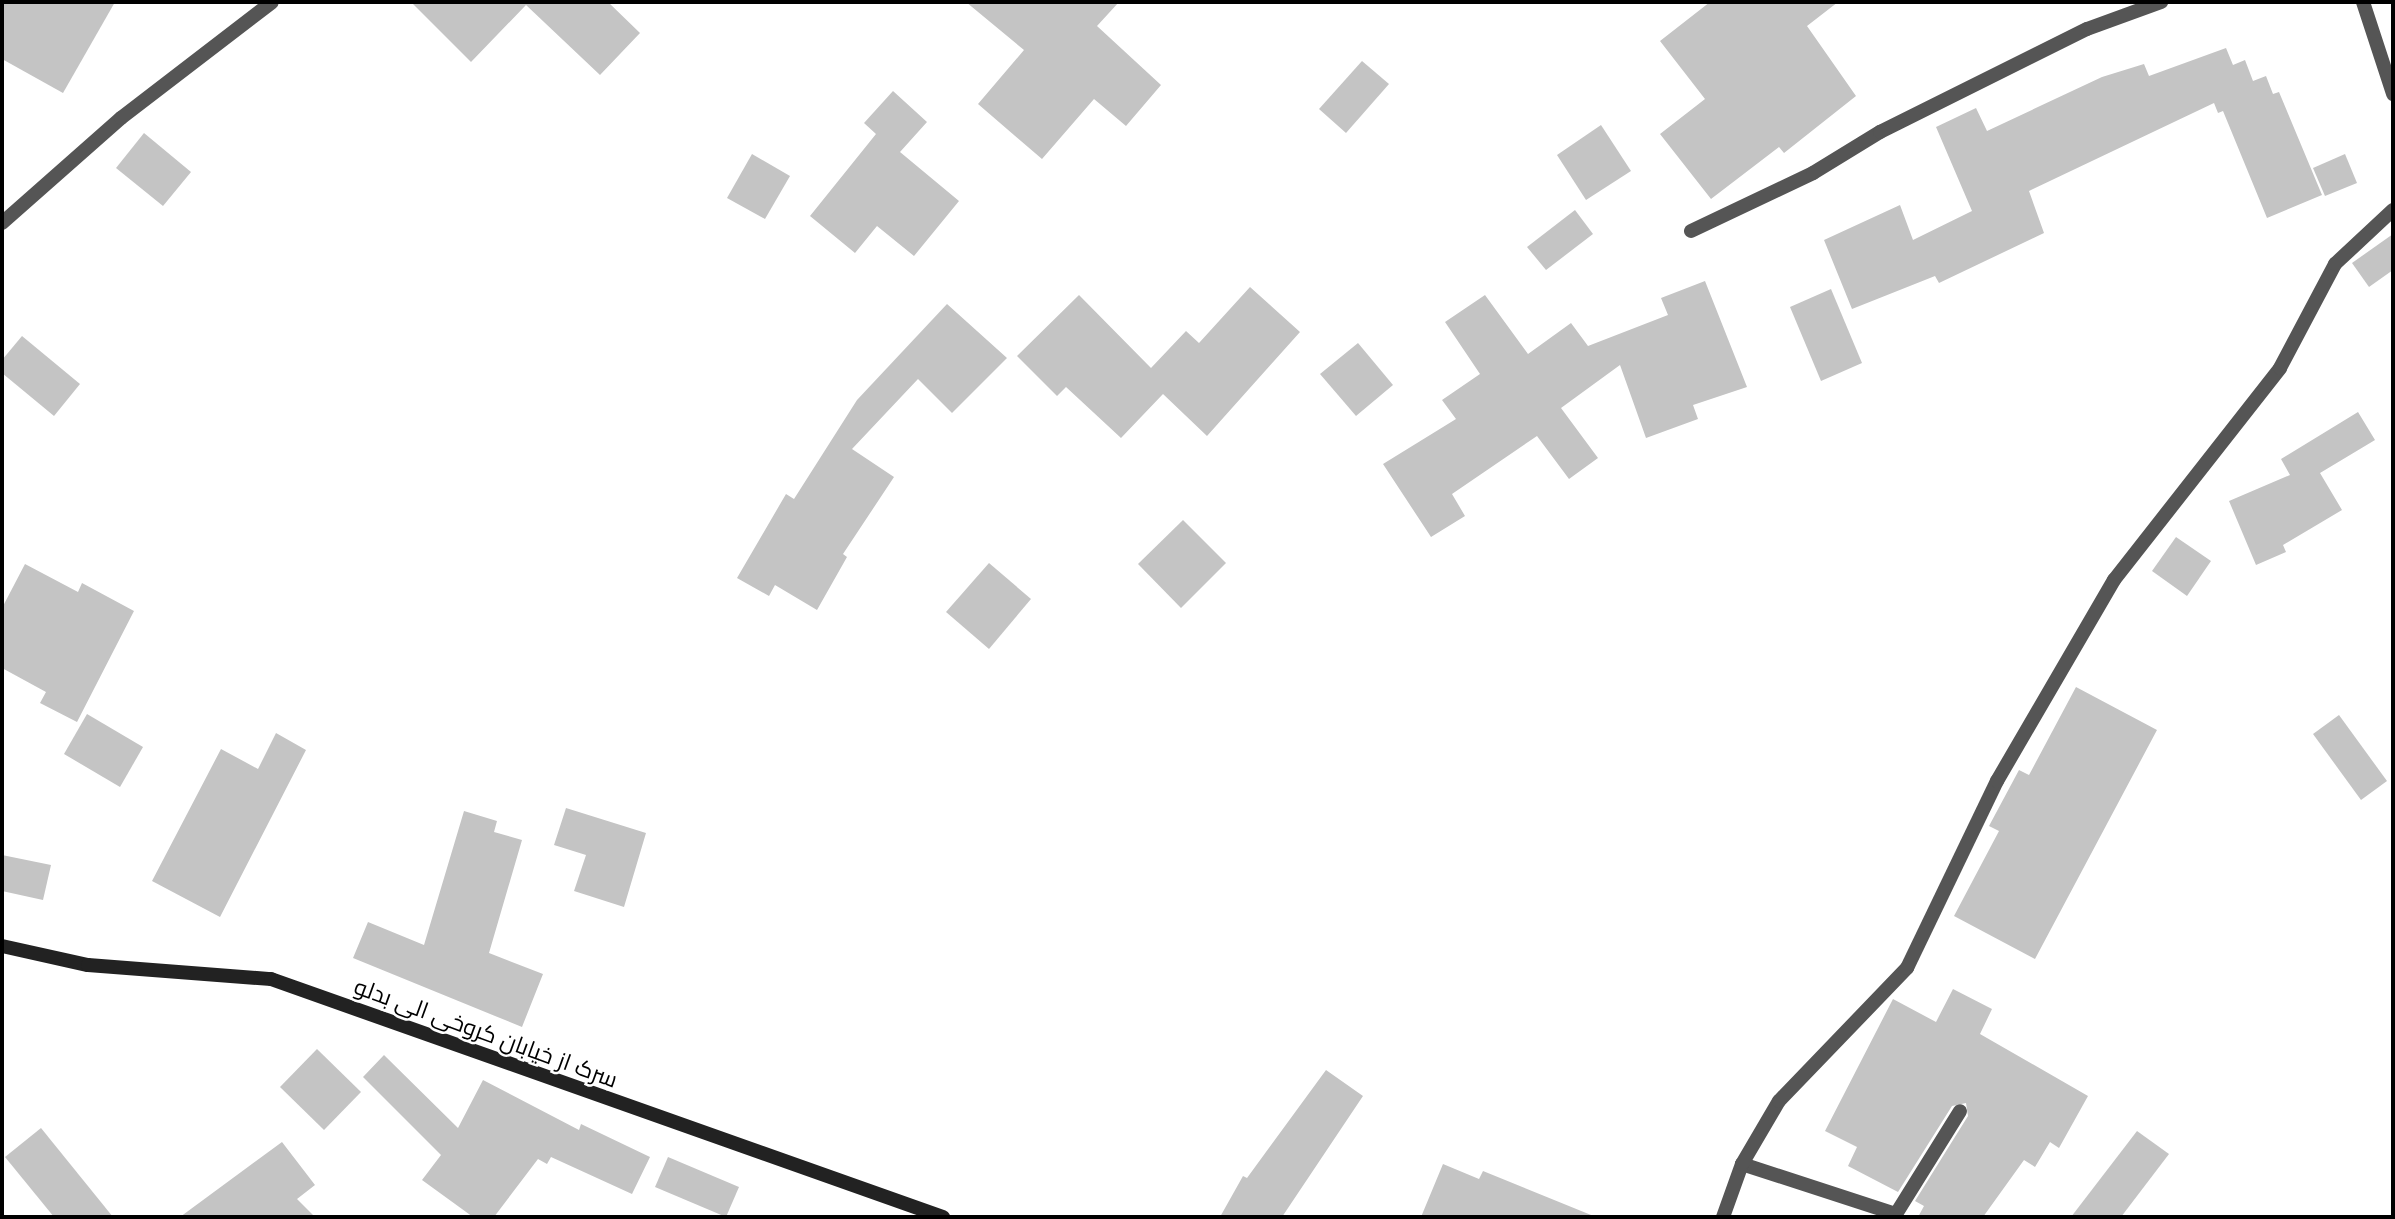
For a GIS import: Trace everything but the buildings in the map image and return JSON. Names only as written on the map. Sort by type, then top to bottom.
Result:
[{"type":"main road","name":"سرک از خیابان کروخی الی بدلو","points":[[2,946],[88,965],[271,979],[943,1217]]},
{"type":"street","points":[[2,223],[121,118],[272,2]]},
{"type":"street","points":[[1691,231],[1813,173],[1880,132],[2087,29],[2161,2]]},
{"type":"street","points":[[2363,2],[2393,94]]},
{"type":"street","points":[[1723,1217],[1742,1164],[1779,1101],[1907,968],[1997,781],[2114,580],[2280,368],[2335,264],[2393,210]]},
{"type":"street","points":[[1742,1164],[1896,1214],[1959,1111]]}]
